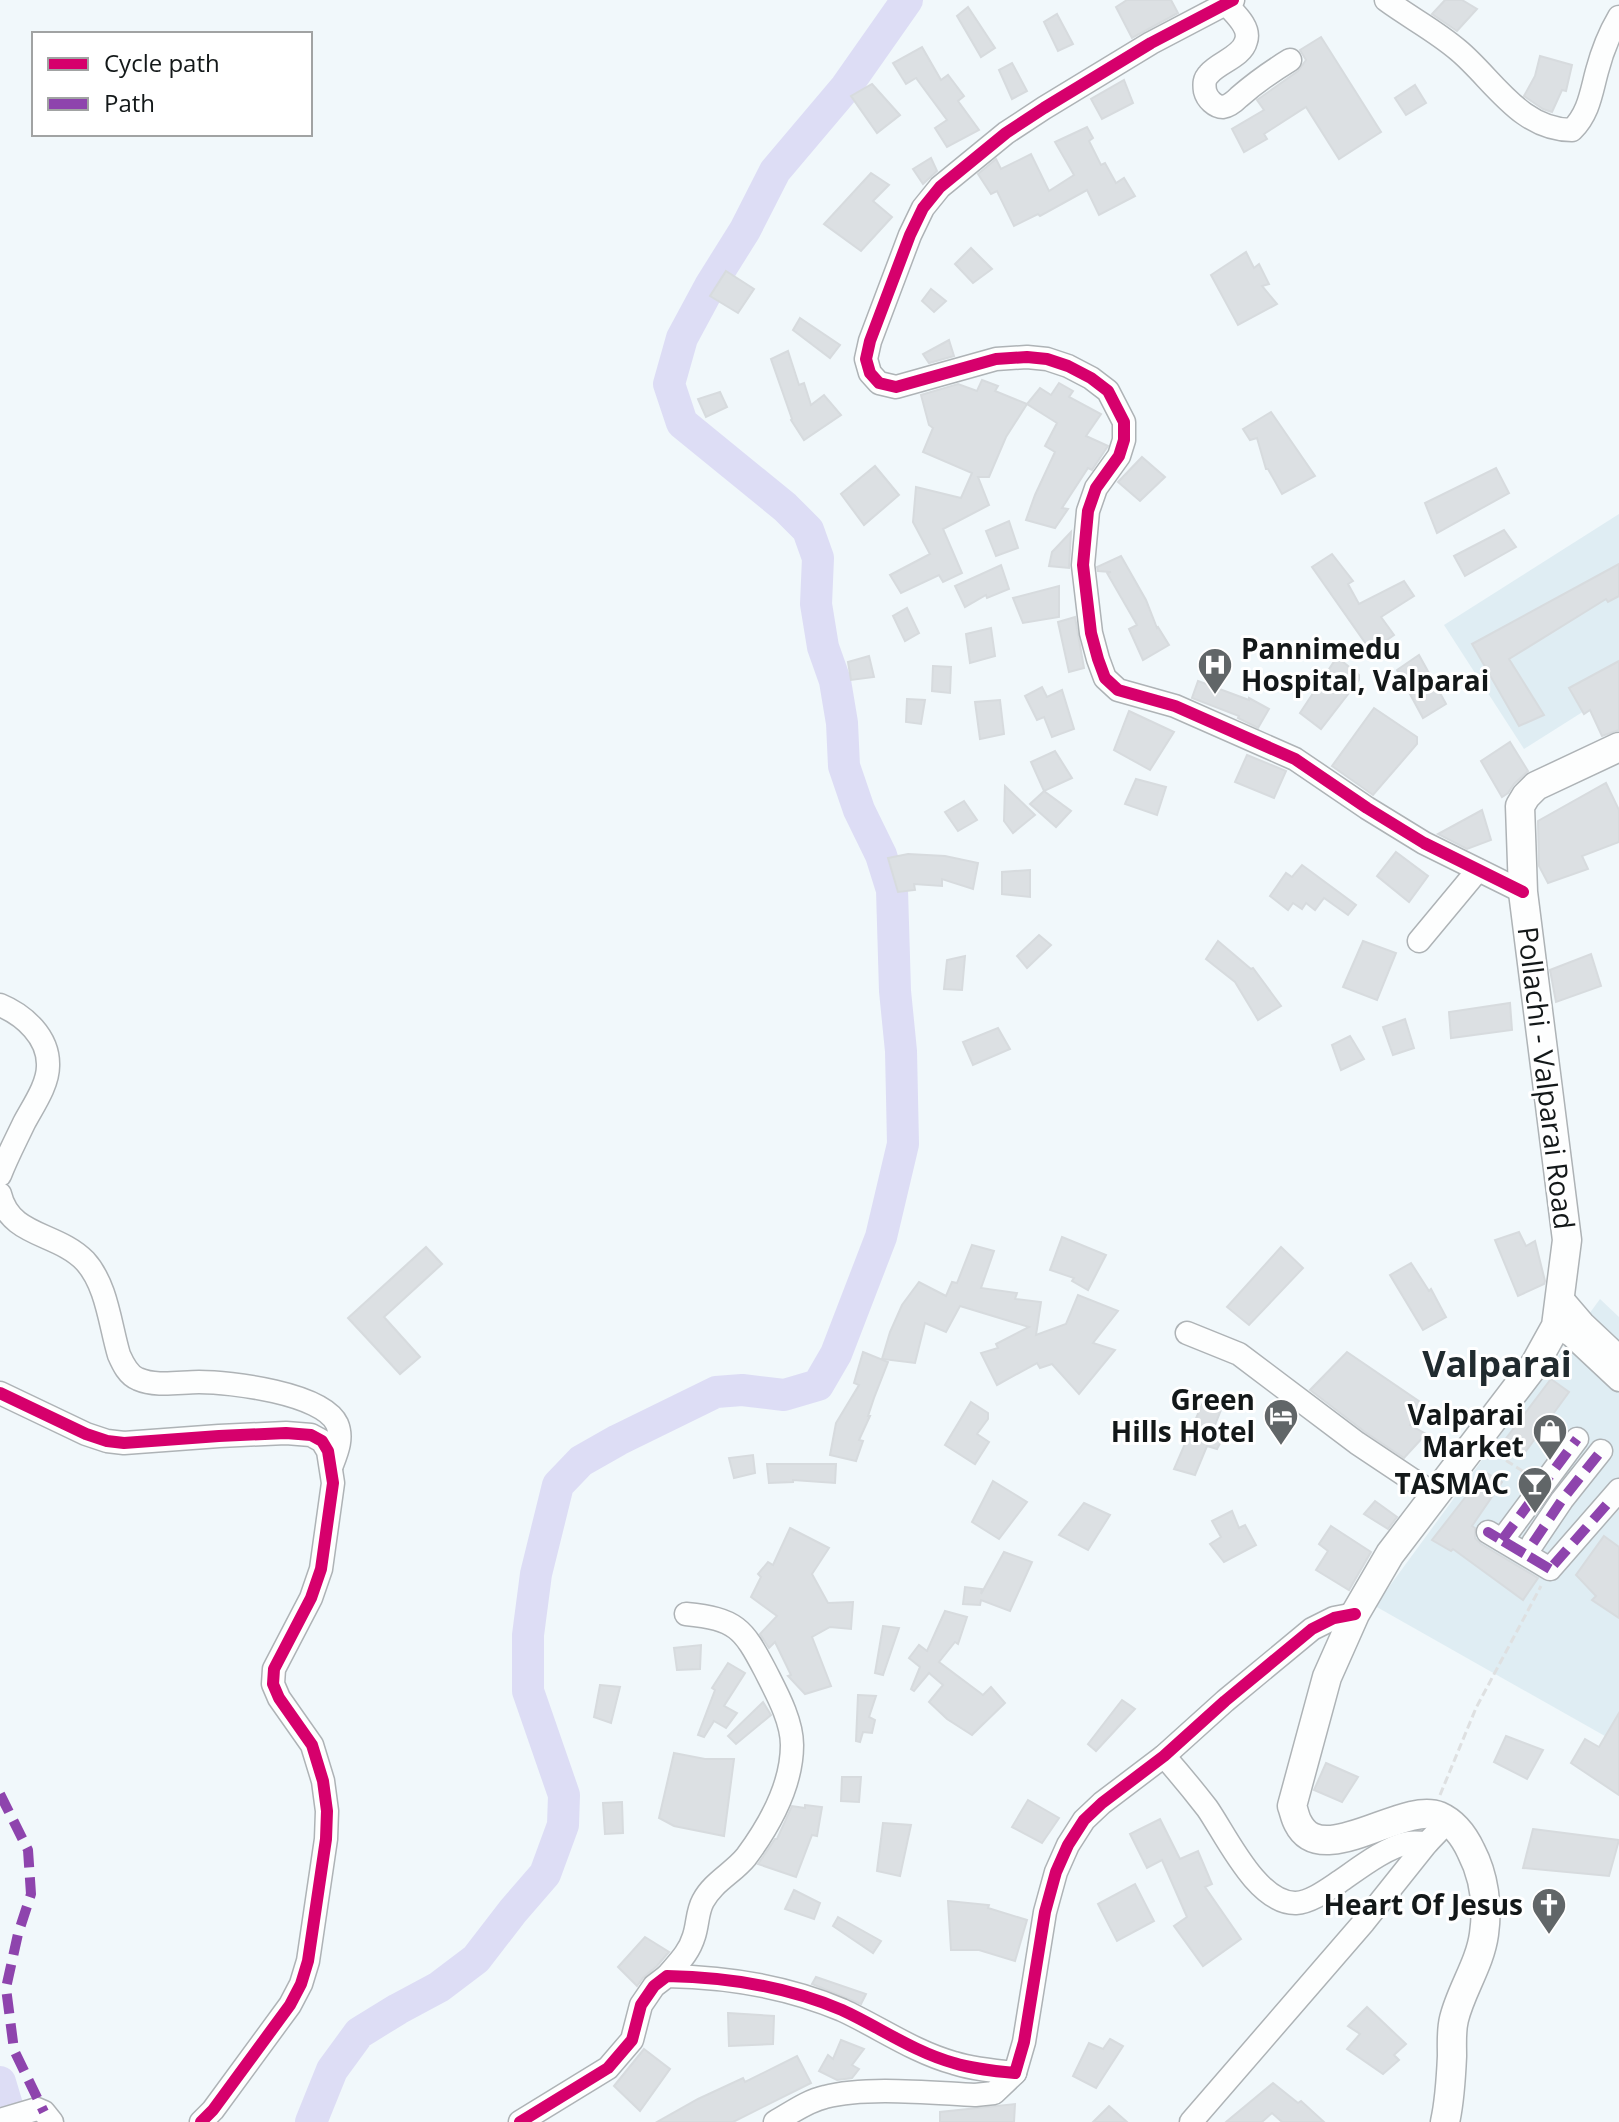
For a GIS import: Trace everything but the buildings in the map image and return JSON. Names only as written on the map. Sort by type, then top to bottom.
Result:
[{"type":"main road","name":"Pollachi - Valparai Road","points":[[1437,1818],[1403,1818],[1330,1841],[1311,1836],[1299,1826],[1292,1806],[1327,1677],[1355,1614],[1390,1554],[1535,1364],[1556,1326],[1567,1240],[1523,892],[1520,806],[1536,786],[1619,747]]},
{"type":"main road","points":[[1437,1818],[1462,1833],[1476,1859],[1484,1887],[1486,1911],[1483,1937],[1474,1968],[1453,2022],[1450,2101],[1445,2122]]},
{"type":"street","points":[[1386,0],[1457,49],[1519,111],[1535,121],[1561,130],[1572,130],[1582,120],[1608,36],[1619,17]]},
{"type":"street","points":[[1290,60],[1233,103],[1224,107],[1215,104],[1204,88],[1205,78],[1240,51],[1246,41],[1243,24],[1229,2],[1151,43],[1006,133],[940,187],[923,208],[910,235],[866,359],[870,373],[879,383],[896,387],[996,359],[1027,357],[1068,366],[1108,391],[1124,422],[1124,440],[1119,456],[1096,488],[1088,511],[1083,565],[1091,633],[1105,678],[1118,690],[1175,706],[1295,759],[1424,843],[1523,892]]},
{"type":"street","points":[[1419,941],[1478,870]]},
{"type":"street","points":[[0,1005],[27,1021],[38,1034],[49,1065],[44,1083],[0,1175]]},
{"type":"street","points":[[0,1194],[12,1220],[72,1249],[97,1277],[119,1355],[135,1378],[154,1383],[229,1383],[309,1401],[336,1421],[340,1434],[332,1465]]},
{"type":"street","points":[[1559,1295],[1619,1357]]},
{"type":"street","points":[[1556,1326],[1572,1336],[1619,1380]]},
{"type":"street","points":[[1187,1333],[1239,1354],[1357,1443],[1435,1495]]},
{"type":"street","points":[[0,1393],[86,1434],[124,1443],[286,1433],[311,1435],[322,1441],[332,1465],[331,1505],[321,1569],[311,1598],[274,1669],[273,1684],[279,1698],[312,1745],[323,1781],[327,1811],[326,1839],[308,1961],[290,2005],[201,2122]]},
{"type":"street","points":[[1577,1439],[1502,1540],[1550,1569],[1615,1502]]},
{"type":"street","points":[[1533,1543],[1601,1451]]},
{"type":"street","points":[[520,2122],[608,2068],[632,2040],[641,2005],[654,1986],[687,1955],[704,1899],[744,1859],[762,1834],[786,1783],[792,1743],[778,1699],[749,1639],[740,1629],[724,1622],[686,1614]]},
{"type":"street","points":[[775,2122],[804,2105],[826,2097],[856,2093],[994,2093],[1015,2073],[1024,2042],[1045,1912],[1056,1872],[1084,1820],[1312,1629],[1334,1618],[1355,1614]]},
{"type":"street","points":[[1164,1756],[1224,1833],[1239,1860],[1260,1886],[1275,1898],[1295,1903],[1314,1897],[1386,1852],[1407,1843],[1427,1843]]},
{"type":"street","points":[[1191,2122],[1364,1922],[1427,1843],[1437,1818]]},
{"type":"street","points":[[667,1976],[710,1978],[806,1997],[844,2011],[952,2063],[1015,2073]]},
{"type":"street","points":[[0,2120],[45,2116]]},
{"type":"path","points":[[1437,1818],[1441,1794],[1476,1708],[1550,1569]]},
{"type":"shaded area","points":[[1619,514],[1619,689],[1524,749],[1444,625]]},
{"type":"shaded area","name":"Valparai Market","points":[[1600,1299],[1619,1317],[1619,1744],[1375,1606]]},
{"type":"waterway","points":[[311,2122],[332,2070],[359,2033],[439,1987],[476,1959],[545,1874],[563,1825],[564,1795],[528,1691],[528,1635],[536,1574],[558,1485],[581,1461],[716,1392],[742,1390],[784,1395],[818,1385],[836,1354],[881,1237],[903,1144],[892,890],[844,766],[842,723],[835,681],[823,647],[816,604],[818,558],[808,530],[785,507],[682,423],[669,384],[682,338],[745,230],[775,171],[846,87],[907,0]]},
{"type":"waterway","points":[[0,2082],[12,2122]]},
{"type":"marked path","points":[[1502,1540],[1577,1439]]},
{"type":"marked path","points":[[1533,1543],[1601,1451]]},
{"type":"marked path","points":[[1550,1569],[1488,1532],[1550,1569],[1608,1503]]},
{"type":"marked path","points":[[0,1794],[28,1850],[31,1894],[6,1988],[14,2050],[44,2112]]},
{"type":"cycle path","points":[[1233,0],[1151,43],[1044,108],[1006,133],[940,187],[923,208],[910,235],[870,341],[866,359],[870,373],[879,383],[896,387],[996,359],[1027,357],[1068,366],[1108,391],[1124,422],[1124,440],[1119,456],[1096,488],[1088,511],[1083,565],[1091,633],[1105,678],[1118,690],[1175,706],[1295,759],[1424,843],[1523,892]]},
{"type":"cycle path","points":[[0,1393],[107,1441],[124,1443],[286,1433],[311,1435],[322,1441],[328,1451],[333,1483],[321,1569],[311,1598],[274,1669],[273,1684],[279,1698],[312,1745],[323,1781],[327,1811],[326,1839],[308,1961],[290,2005],[201,2122]]},
{"type":"cycle path","points":[[520,2122],[608,2068],[632,2040],[641,2005],[654,1986],[667,1976],[734,1981],[800,1995],[842,2010],[939,2058],[969,2067],[1015,2073],[1024,2042],[1045,1912],[1056,1872],[1084,1820],[1312,1629],[1334,1618],[1355,1614]]},
{"type":"place","name":"Pannimedu Hospital, Valparai","points":[[1215,696]]},
{"type":"place","name":"Green Hills Hotel","points":[[1281,1447]]},
{"type":"place","name":"Valparai Market","points":[[1550,1462]]},
{"type":"place","name":"TASMAC","points":[[1535,1515]]},
{"type":"place","name":"Heart Of Jesus","points":[[1549,1936]]},
{"type":"district","name":"Valparai","points":[[1497,1364]]}]
